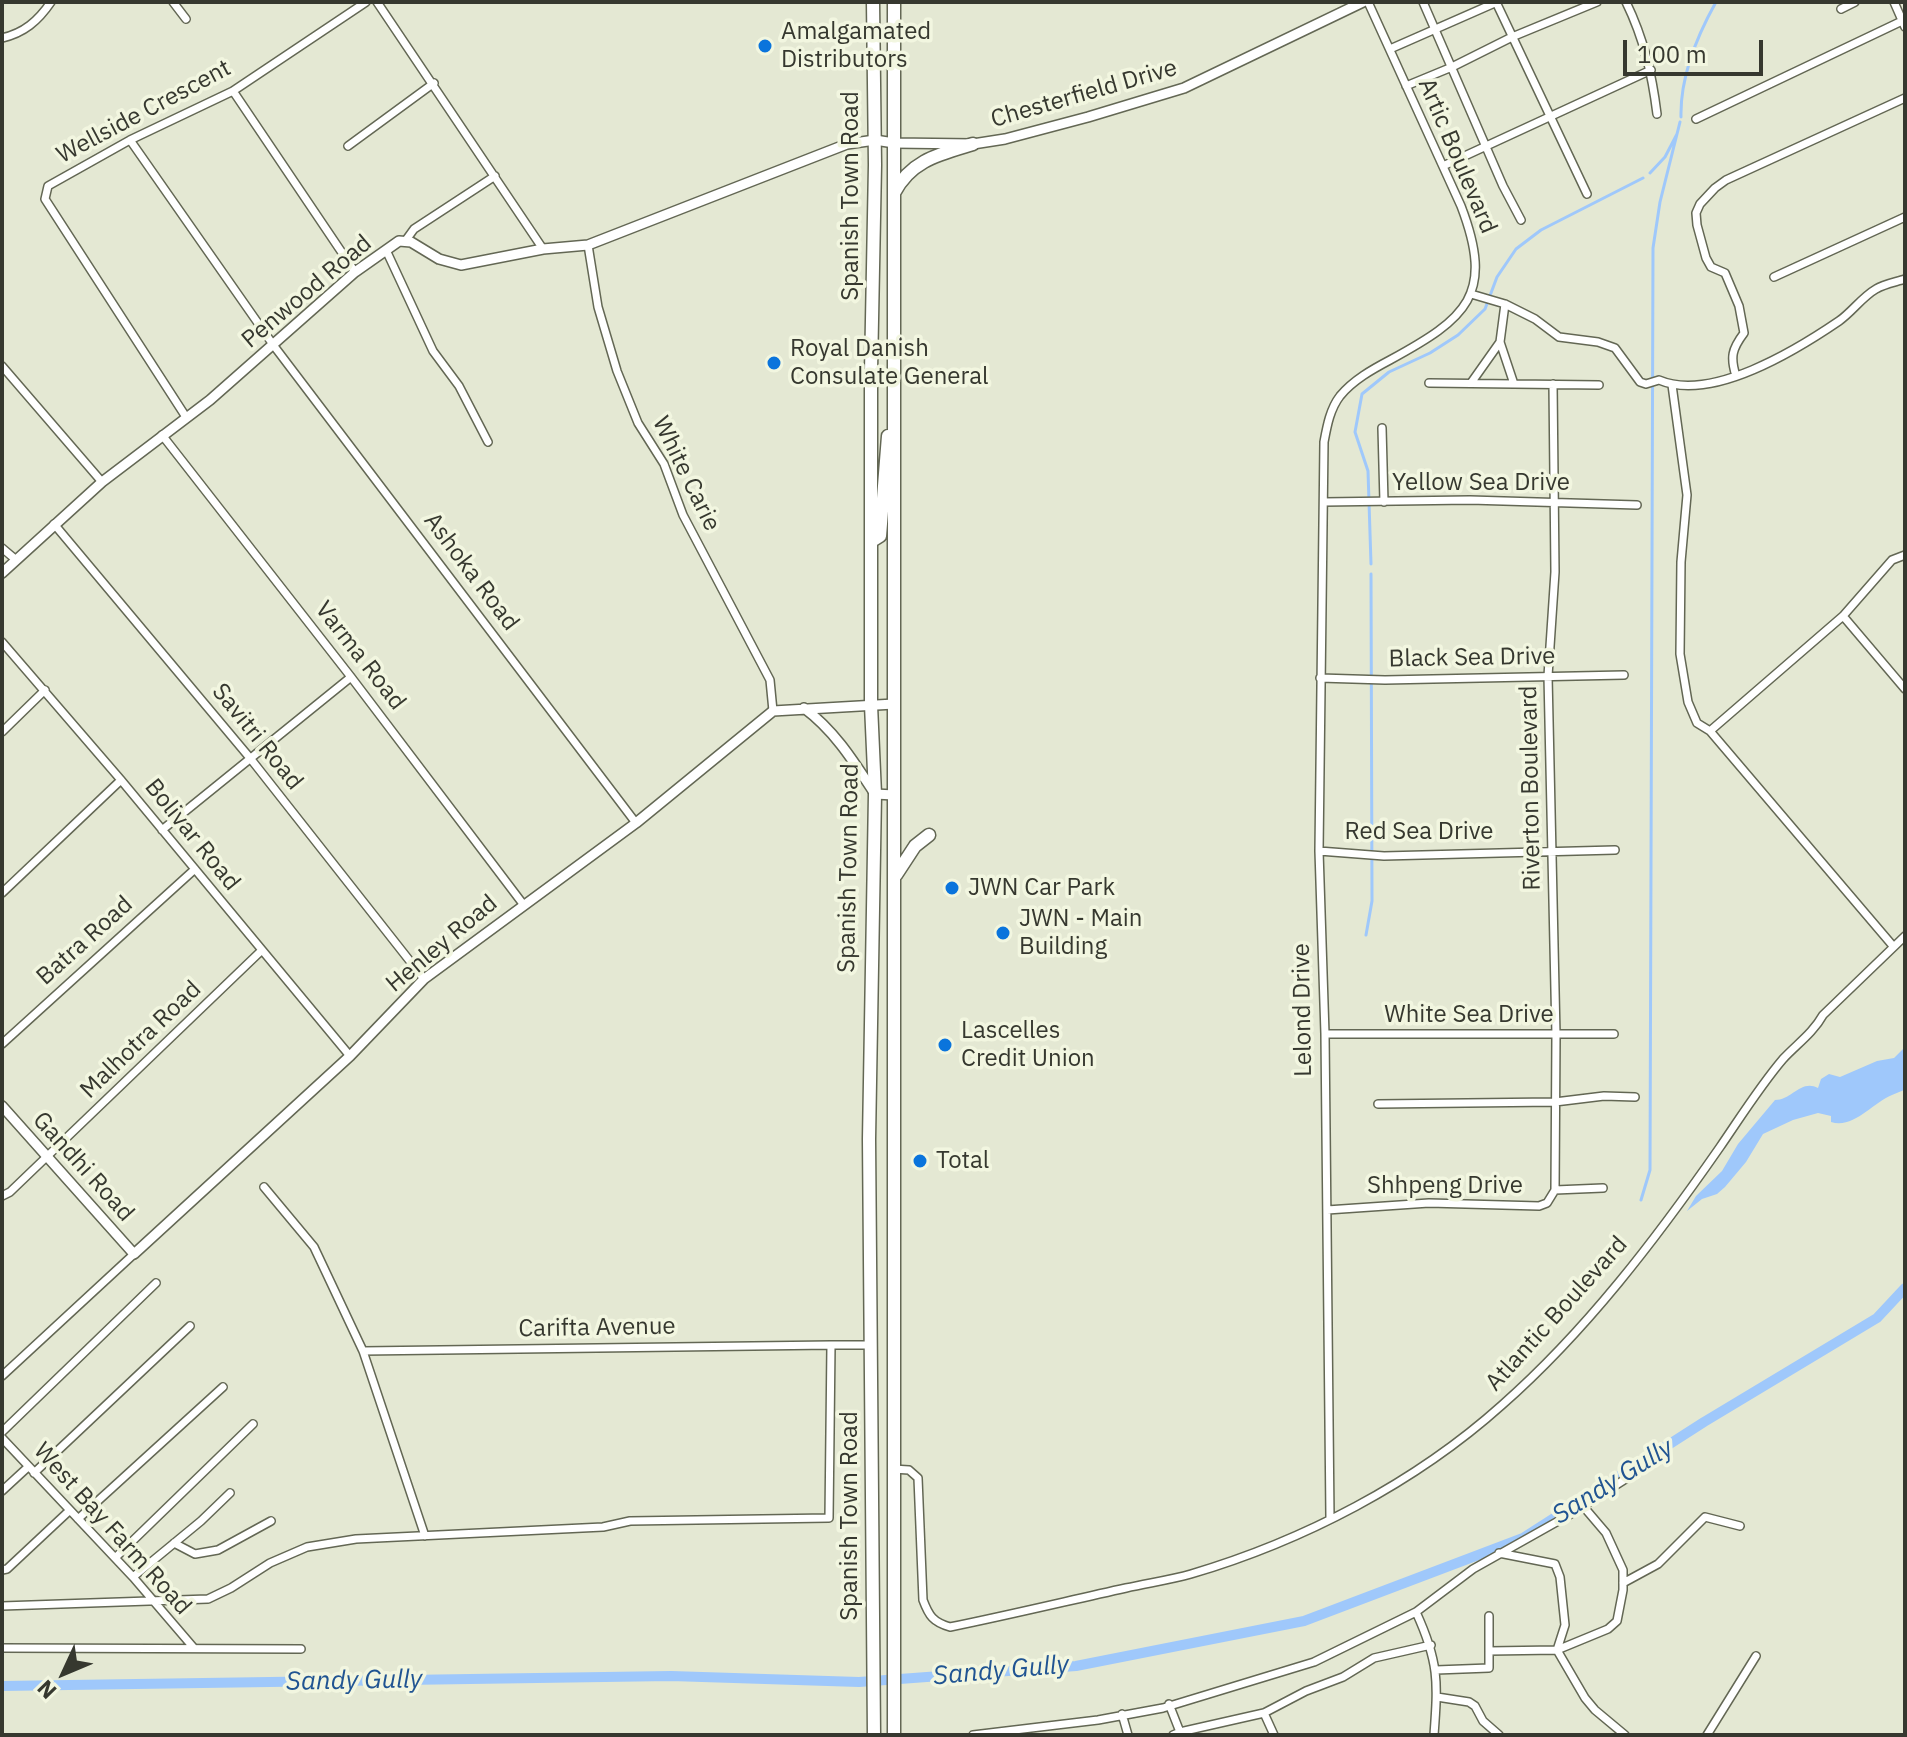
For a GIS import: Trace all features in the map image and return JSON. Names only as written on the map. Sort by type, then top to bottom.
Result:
[{"type":"highway","name":"Spanish Town Road","points":[[873,2],[871,705],[875,794],[869,1139],[874,1735]]},
{"type":"highway","name":"Spanish Town Road","points":[[894,2],[894,1735]]},
{"type":"highway","points":[[893,195],[901,179],[916,165],[936,155],[973,144]]},
{"type":"highway","points":[[872,541],[880,536],[890,397],[895,391]]},
{"type":"highway","points":[[894,878],[915,846],[929,835]]},
{"type":"highway","points":[[869,1139],[893,1138]]},
{"type":"street","points":[[2,38],[16,35],[32,25],[51,2]]},
{"type":"street","points":[[173,2],[186,19]]},
{"type":"street","name":"Wellside Crescent","points":[[186,417],[45,199],[48,186],[130,140],[233,91],[366,2]]},
{"type":"street","points":[[377,2],[543,249]]},
{"type":"street","name":"Chesterfield Drive","points":[[875,140],[973,144],[1019,136],[1184,88],[1366,2]]},
{"type":"street","name":"Artic Boulevard","points":[[1324,502],[1324,442],[1328,420],[1339,397],[1372,370],[1448,326],[1475,295],[1477,270],[1473,235],[1366,2]]},
{"type":"street","points":[[1423,2],[1521,220]]},
{"type":"street","points":[[1390,49],[1496,2],[1587,194]]},
{"type":"street","points":[[1406,86],[1597,2]]},
{"type":"street","points":[[1626,2],[1639,29],[1651,70],[1657,114]]},
{"type":"street","points":[[1841,9],[1855,2]]},
{"type":"street","points":[[1696,119],[1904,24],[1894,2]]},
{"type":"street","points":[[1443,166],[1651,70]]},
{"type":"street","points":[[348,146],[434,83]]},
{"type":"street","points":[[233,91],[355,272]]},
{"type":"street","points":[[1736,376],[1731,358],[1735,345],[1744,333],[1743,318],[1725,273],[1711,267],[1706,258],[1696,213],[1700,204],[1726,180],[1905,98]]},
{"type":"street","name":"Ashoka Road","points":[[130,140],[274,346],[636,823]]},
{"type":"street","name":"Penwood Road","points":[[2,573],[102,482],[274,346],[355,272],[406,240],[439,259],[461,265],[543,249],[588,245],[847,144],[875,140]]},
{"type":"street","points":[[406,240],[414,229],[495,176]]},
{"type":"street","points":[[1774,277],[1905,217]]},
{"type":"street","name":"White Carie","points":[[588,245],[598,307],[622,384],[638,423],[664,464],[683,515],[770,680],[773,711]]},
{"type":"street","points":[[386,250],[433,351],[459,386],[488,442]]},
{"type":"street","points":[[1475,295],[1505,304],[1535,319],[1559,337],[1598,342],[1615,348],[1640,382],[1646,384],[1659,380],[1672,385],[1717,383],[1757,368],[1836,323],[1876,289],[1905,279]]},
{"type":"street","points":[[1505,304],[1500,342],[1514,384]]},
{"type":"street","points":[[1471,383],[1500,342]]},
{"type":"street","points":[[2,366],[102,482]]},
{"type":"street","points":[[1429,383],[1599,385]]},
{"type":"street","name":"Riverton Boulevard","points":[[1553,384],[1555,572],[1548,676],[1556,1035],[1555,1190]]},
{"type":"street","points":[[1672,385],[1687,495],[1681,562],[1680,654],[1688,702],[1697,723],[1710,731],[1893,946]]},
{"type":"street","points":[[1382,428],[1384,502]]},
{"type":"street","name":"Varma Road","points":[[162,435],[523,904]]},
{"type":"street","name":"Yellow Sea Drive","points":[[1324,502],[1470,500],[1637,505]]},
{"type":"street","name":"Lelond Drive","points":[[1324,502],[1319,851],[1325,1034],[1330,1518]]},
{"type":"street","name":"Savitri Road","points":[[54,524],[250,758],[424,979]]},
{"type":"street","points":[[2,548],[15,559]]},
{"type":"street","points":[[1710,731],[1843,616],[1892,560],[1905,555]]},
{"type":"street","points":[[1843,616],[1905,689]]},
{"type":"street","name":"Bolivar Road","points":[[2,642],[350,1056]]},
{"type":"street","name":"Black Sea Drive","points":[[1320,678],[1381,680],[1624,675]]},
{"type":"street","points":[[162,830],[351,677]]},
{"type":"street","points":[[2,732],[45,690]]},
{"type":"street","points":[[773,711],[894,704]]},
{"type":"street","points":[[804,708],[822,721],[838,739],[875,794],[894,795]]},
{"type":"street","name":"Henley Road","points":[[2,1376],[350,1056],[424,979],[636,823],[773,711]]},
{"type":"street","points":[[2,893],[121,780]]},
{"type":"street","name":"Red Sea Drive","points":[[1319,851],[1384,856],[1615,850]]},
{"type":"street","name":"Batra Road","points":[[2,1044],[195,869]]},
{"type":"street","name":"Atlantic Boulevard","points":[[893,1469],[909,1470],[918,1478],[923,1600],[929,1616],[936,1623],[950,1627],[1190,1575],[1261,1550],[1330,1518],[1398,1482],[1433,1459],[1501,1406],[1549,1360],[1680,1205],[1783,1059],[1817,1027],[1823,1015],[1905,936]]},
{"type":"street","name":"Malhotra Road","points":[[2,1196],[48,1157],[261,951]]},
{"type":"street","name":"White Sea Drive","points":[[1325,1034],[1614,1034]]},
{"type":"street","points":[[1378,1104],[1555,1102],[1604,1096],[1635,1097]]},
{"type":"street","name":"Gandhi Road","points":[[2,1106],[134,1254]]},
{"type":"street","points":[[264,1187],[314,1247],[363,1351],[425,1536]]},
{"type":"street","points":[[1555,1190],[1603,1188]]},
{"type":"street","name":"Shhpeng Drive","points":[[1327,1210],[1429,1203],[1539,1206],[1547,1203],[1555,1190]]},
{"type":"street","points":[[2,1432],[156,1283]]},
{"type":"street","points":[[2,1491],[31,1470],[190,1326]]},
{"type":"street","points":[[2,1606],[208,1599],[270,1563],[307,1547],[356,1539],[603,1527],[630,1521],[829,1518],[831,1345]]},
{"type":"street","name":"Carifta Avenue","points":[[363,1351],[872,1345]]},
{"type":"street","points":[[78,1519],[223,1387]]},
{"type":"street","points":[[115,1558],[253,1424]]},
{"type":"street","name":"West Bay Farm Road","points":[[2,1438],[133,1577],[193,1647]]},
{"type":"street","points":[[973,1735],[1098,1720],[1163,1708],[1314,1662],[1416,1612],[1473,1569],[1638,1471]]},
{"type":"street","points":[[133,1577],[230,1493]]},
{"type":"street","points":[[1489,1651],[1557,1650],[1608,1629],[1617,1621],[1623,1570],[1606,1533],[1583,1506]]},
{"type":"street","points":[[2,1570],[7,1569],[69,1511]]},
{"type":"street","points":[[1623,1583],[1658,1564],[1705,1517],[1740,1526]]},
{"type":"street","points":[[174,1543],[195,1554],[218,1550],[271,1521]]},
{"type":"street","points":[[1499,1553],[1555,1564],[1560,1577],[1565,1625],[1557,1650],[1585,1698],[1625,1735]]},
{"type":"street","points":[[1416,1612],[1431,1645],[1436,1670],[1434,1735]]},
{"type":"street","points":[[1436,1670],[1489,1668],[1489,1616]]},
{"type":"street","points":[[1169,1704],[1176,1734],[1264,1713],[1306,1691],[1343,1677],[1374,1658],[1431,1645]]},
{"type":"street","points":[[2,1648],[301,1649]]},
{"type":"street","points":[[1707,1735],[1756,1656]]},
{"type":"street","points":[[1437,1697],[1469,1702],[1475,1706],[1483,1721],[1499,1735]]},
{"type":"street","points":[[1264,1713],[1274,1735]]},
{"type":"street","points":[[1122,1714],[1128,1735]]},
{"type":"water","points":[[1905,1047],[1904,1090],[1847,1122],[1831,1122],[1831,1116],[1818,1113],[1763,1134],[1746,1162],[1725,1187],[1687,1211],[1696,1196],[1722,1171],[1738,1144],[1775,1100],[1806,1086],[1818,1088],[1821,1079],[1829,1074],[1840,1077],[1877,1061],[1894,1058]]},
{"type":"waterway","points":[[1681,117],[1683,87],[1691,57],[1716,2]]},
{"type":"waterway","points":[[1641,1200],[1650,1170],[1653,248],[1660,202],[1680,122]]},
{"type":"waterway","points":[[1650,173],[1665,157],[1677,134]]},
{"type":"waterway","points":[[1371,564],[1368,471],[1355,432],[1362,394],[1389,372],[1430,353],[1458,335],[1485,309],[1497,277],[1516,249],[1541,230],[1643,178]]},
{"type":"waterway","points":[[1366,935],[1372,901],[1371,574]]},
{"type":"waterway","name":"Sandy Gully","points":[[2,1686],[671,1676],[859,1682],[1076,1666],[1304,1621],[1523,1538],[1704,1422],[1877,1318],[1905,1288]]},
{"type":"place","name":"Amalgamated Distributors","points":[[765,46]]},
{"type":"place","name":"Royal Danish Consulate General","points":[[774,363]]},
{"type":"place","name":"JWN Car Park","points":[[952,888]]},
{"type":"place","name":"JWN - Main Building","points":[[1003,933]]},
{"type":"place","name":"Lascelles Credit Union","points":[[945,1045]]},
{"type":"place","name":"Total","points":[[920,1161]]}]
